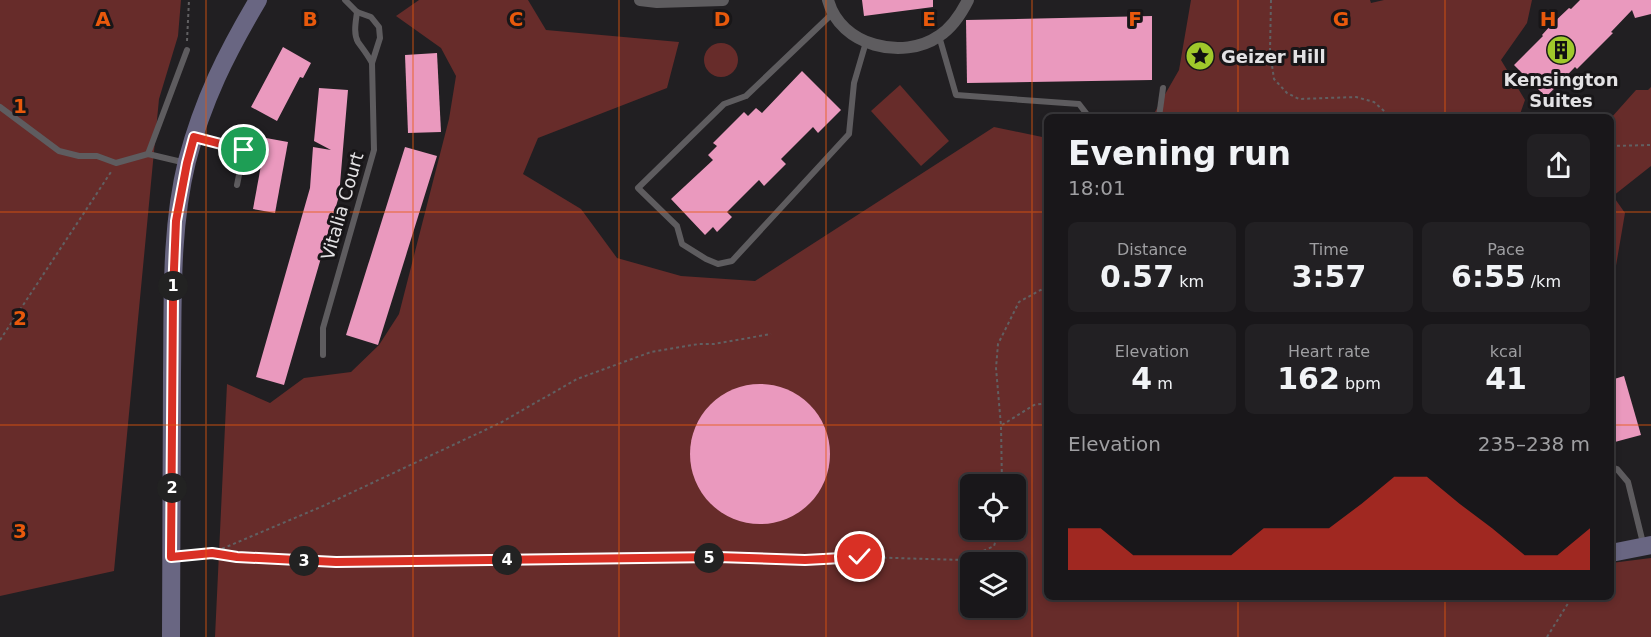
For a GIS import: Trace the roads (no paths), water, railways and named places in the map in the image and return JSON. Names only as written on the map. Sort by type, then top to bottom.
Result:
[{"type":"street","points":[[171,637],[173,293],[176,221],[187,163],[200,116],[234,40],[258,0]]},
{"type":"street","points":[[640,0],[657,2],[723,0]]},
{"type":"street","points":[[828,0],[830,8],[845,28],[866,42],[891,49],[916,47],[939,36],[958,19],[968,0]]},
{"type":"street","points":[[1614,552],[1647,546]]},
{"type":"lane","name":"Vitalia Court","points":[[323,355],[322,328],[374,150],[372,63],[380,38],[380,27],[371,17],[357,12],[345,0]]},
{"type":"lane","points":[[357,12],[355,31],[357,40],[372,63]]},
{"type":"lane","points":[[833,12],[746,96],[724,104],[638,188],[677,226],[682,244],[718,264],[732,261],[849,134],[854,83],[866,42]]},
{"type":"lane","points":[[939,36],[956,95],[1079,104],[1087,114]]},
{"type":"lane","points":[[148,154],[187,50]]},
{"type":"lane","points":[[1160,114],[1163,88]]},
{"type":"lane","points":[[0,107],[59,151],[79,156],[97,156],[116,164],[148,154],[187,163]]},
{"type":"lane","points":[[194,137],[244,150],[237,185]]},
{"type":"lane","points":[[1614,468],[1629,482],[1647,546]]},
{"type":"place","name":"Kensington Suites","points":[[1561,50]]},
{"type":"place","name":"Geizer Hill","points":[[1200,56]]}]
